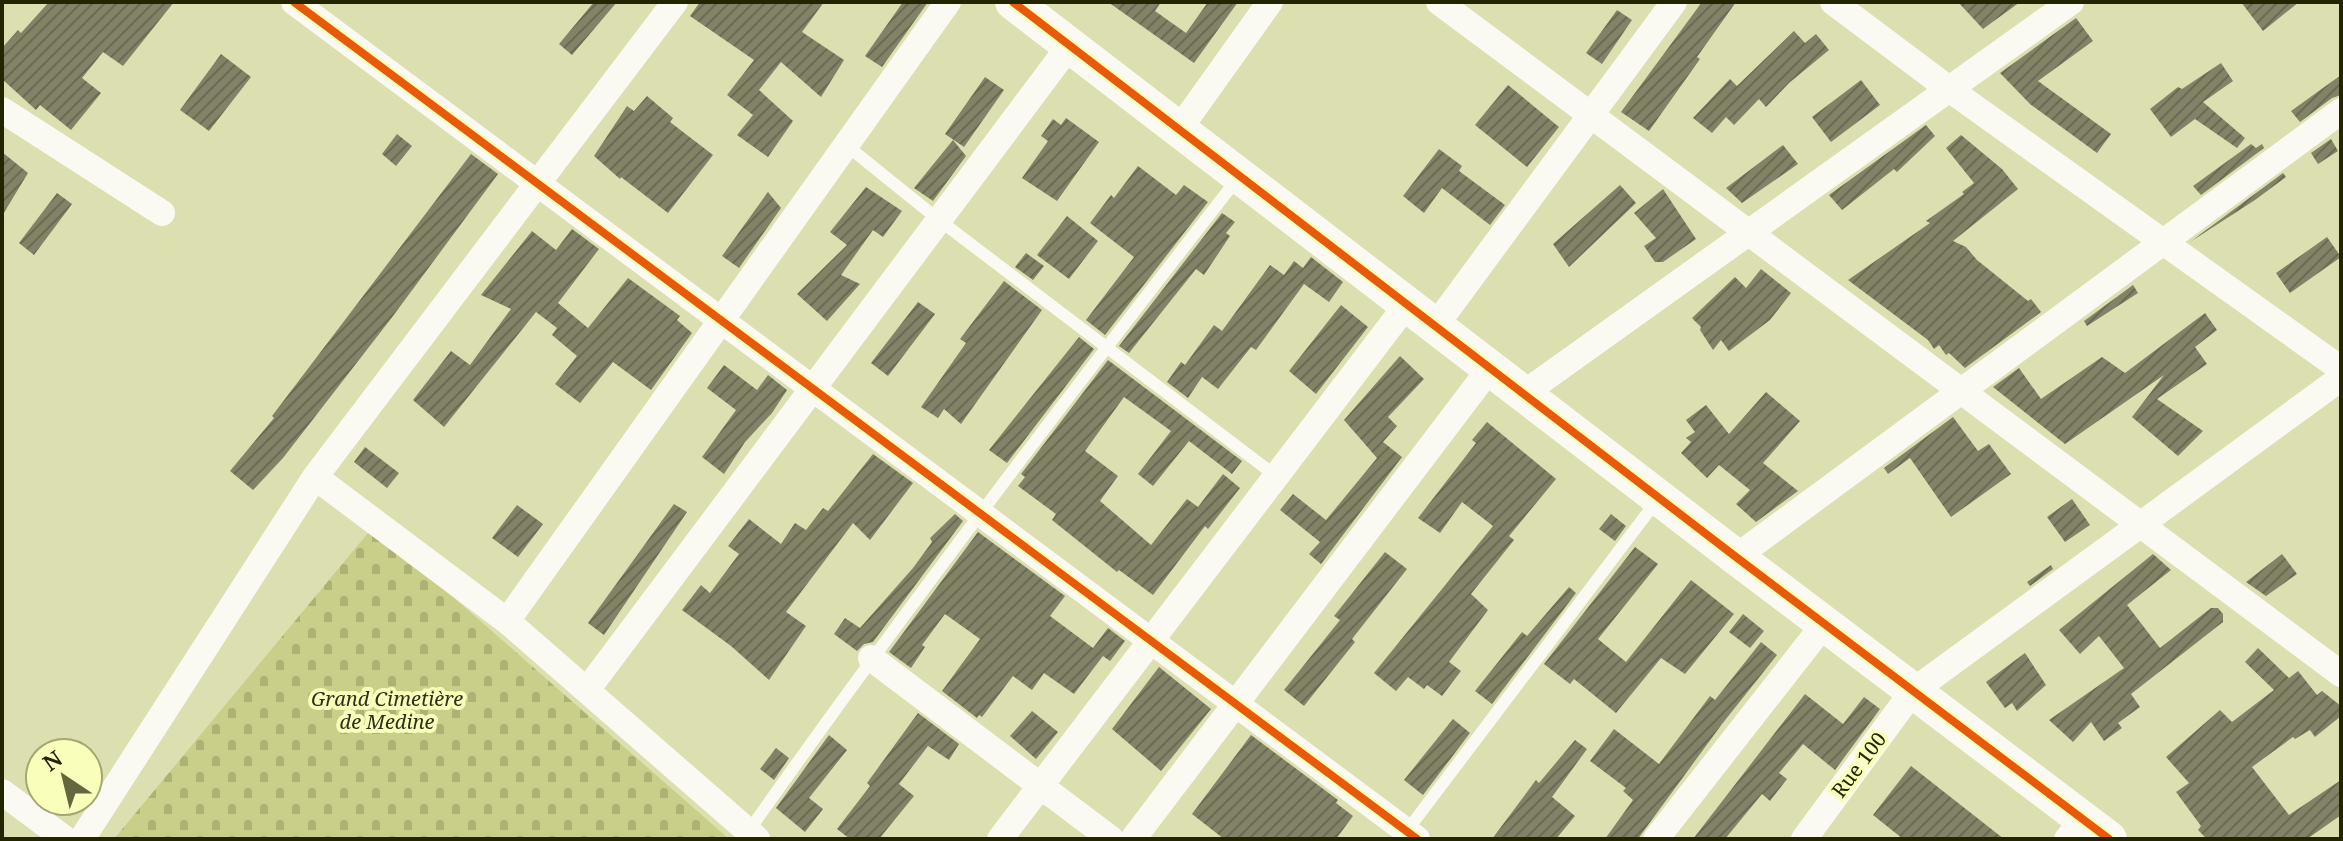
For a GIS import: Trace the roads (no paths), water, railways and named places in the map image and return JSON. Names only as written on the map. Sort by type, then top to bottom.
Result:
[{"type":"street","points":[[294,2],[1151,640],[1408,836]]},
{"type":"street","points":[[82,839],[315,477],[675,2]]},
{"type":"street","points":[[507,621],[948,2]]},
{"type":"street","points":[[1013,2],[1913,691],[2086,832]]},
{"type":"street","points":[[1180,128],[1270,2]]},
{"type":"street","points":[[1439,2],[2341,674]]},
{"type":"street","points":[[1000,839],[1276,476],[1422,314],[1590,115],[1674,2]]},
{"type":"street","points":[[1833,2],[1949,89],[2341,369]]},
{"type":"street","points":[[1523,394],[2071,2]]},
{"type":"street","points":[[587,690],[1070,45]]},
{"type":"street","points":[[2,110],[162,213]]},
{"type":"street","points":[[1736,557],[2341,111]]},
{"type":"street","points":[[1133,839],[1491,367]]},
{"type":"street","name":"Rue 100","points":[[1804,839],[1913,691],[2341,378]]},
{"type":"street","points":[[315,477],[507,621],[752,835]]},
{"type":"street","points":[[1656,839],[1825,623]]},
{"type":"street","points":[[871,658],[1111,839]]},
{"type":"street","points":[[2,792],[65,839]]},
{"type":"lane","points":[[846,145],[939,220],[1276,476]]},
{"type":"lane","points":[[752,835],[871,658],[1240,175]]},
{"type":"lane","points":[[1408,836],[1660,496]]},
{"type":"park label","name":"Grand Cimetière de Medine","points":[[387,710]]}]
